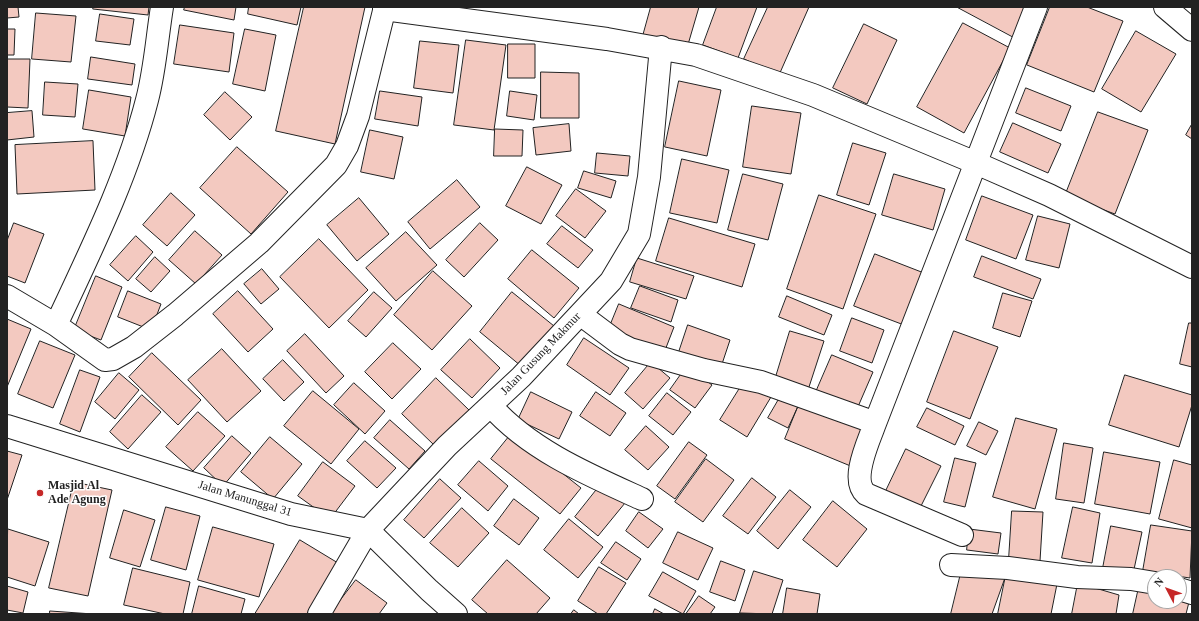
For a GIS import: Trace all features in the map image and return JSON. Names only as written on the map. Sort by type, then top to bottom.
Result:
[{"type":"street","points":[[56,325],[97,237],[128,160],[148,100],[162,7]]},
{"type":"street","points":[[962,535],[887,504],[862,490],[859,481],[860,470],[874,426],[1036,7]]},
{"type":"street","points":[[1165,7],[1192,30]]},
{"type":"street","points":[[7,296],[56,325],[95,355],[105,360],[113,360],[134,347],[175,315],[259,243],[336,165],[347,146],[358,116],[384,8],[661,47],[696,55],[813,95],[976,163],[1049,195],[1192,267]]},
{"type":"street","name":"Jalan Gusung Makmur","points":[[319,614],[368,530],[447,446],[521,377],[611,281],[639,234],[649,177],[661,47]]},
{"type":"street","points":[[580,314],[620,344],[630,349],[704,370],[761,382],[873,422],[874,426]]},
{"type":"street","points":[[491,406],[512,428],[542,448],[599,480],[642,499]]},
{"type":"street","name":"Jalan Manunggal 31","points":[[7,426],[292,514],[368,530]]},
{"type":"street","points":[[368,530],[429,590],[456,614]]},
{"type":"street","points":[[950,566],[1008,568],[1077,577],[1126,578],[1147,582]]},
{"type":"building","points":[[7,7],[18,7],[19,17],[7,18]]},
{"type":"building","points":[[94,7],[149,7],[148,15],[93,9]]},
{"type":"building","points":[[185,7],[236,7],[234,20],[184,10]]},
{"type":"building","points":[[249,7],[301,7],[297,25],[248,14]]},
{"type":"building","points":[[304,7],[365,7],[335,144],[276,131]]},
{"type":"building","points":[[651,7],[699,7],[687,48],[643,36]]},
{"type":"building","points":[[717,7],[757,7],[738,58],[703,45]]},
{"type":"building","points":[[768,7],[809,7],[779,75],[744,59]]},
{"type":"building","points":[[957,7],[1032,7],[1021,41]]},
{"type":"building","points":[[1050,7],[1087,7],[1123,21],[1094,92],[1027,65]]},
{"type":"building","points":[[36,13],[76,16],[71,62],[32,59]]},
{"type":"building","points":[[100,14],[134,19],[130,45],[96,41]]},
{"type":"building","points":[[963,23],[1010,48],[964,133],[917,107]]},
{"type":"building","points":[[864,24],[897,40],[867,104],[833,88]]},
{"type":"building","points":[[180,25],[234,33],[229,72],[174,64]]},
{"type":"building","points":[[7,29],[15,29],[14,55],[7,55]]},
{"type":"building","points":[[245,29],[276,35],[265,91],[233,84]]},
{"type":"building","points":[[1136,31],[1176,54],[1141,112],[1102,89]]},
{"type":"building","points":[[466,40],[506,45],[494,130],[454,125]]},
{"type":"building","points":[[420,41],[459,45],[453,93],[414,88]]},
{"type":"building","points":[[508,44],[535,44],[535,78],[508,78]]},
{"type":"building","points":[[91,57],[135,64],[132,85],[88,79]]},
{"type":"building","points":[[7,59],[30,59],[28,108],[7,107]]},
{"type":"building","points":[[541,72],[579,73],[579,118],[541,118]]},
{"type":"building","points":[[679,81],[721,90],[707,156],[665,147]]},
{"type":"building","points":[[45,82],[78,84],[75,117],[43,115]]},
{"type":"building","points":[[1026,88],[1071,106],[1061,131],[1016,113]]},
{"type":"building","points":[[89,90],[131,97],[125,136],[83,129]]},
{"type":"building","points":[[380,91],[422,97],[418,126],[375,119]]},
{"type":"building","points":[[510,91],[537,95],[534,120],[507,116]]},
{"type":"building","points":[[225,92],[252,117],[230,140],[204,115]]},
{"type":"building","points":[[752,106],[801,113],[791,174],[743,167]]},
{"type":"building","points":[[32,111],[34,137],[7,140],[7,113]]},
{"type":"building","points":[[1098,112],[1148,130],[1115,214],[1065,196]]},
{"type":"building","points":[[1013,123],[1061,144],[1048,173],[1000,152]]},
{"type":"building","points":[[569,124],[571,151],[536,155],[533,128]]},
{"type":"building","points":[[1192,124],[1192,139],[1186,135]]},
{"type":"building","points":[[495,129],[523,130],[522,156],[494,156]]},
{"type":"building","points":[[370,130],[403,137],[394,179],[361,172]]},
{"type":"building","points":[[93,141],[95,190],[17,194],[15,145]]},
{"type":"building","points":[[853,143],[886,153],[869,205],[837,195]]},
{"type":"building","points":[[237,147],[288,192],[251,234],[200,188]]},
{"type":"building","points":[[597,153],[630,156],[628,176],[595,173]]},
{"type":"building","points":[[682,159],[729,170],[717,223],[670,213]]},
{"type":"building","points":[[527,167],[562,185],[541,224],[506,206]]},
{"type":"building","points":[[584,171],[616,181],[611,198],[578,188]]},
{"type":"building","points":[[743,174],[783,184],[768,240],[728,230]]},
{"type":"building","points":[[894,174],[945,189],[933,230],[882,215]]},
{"type":"building","points":[[457,180],[480,207],[430,249],[408,222]]},
{"type":"building","points":[[576,189],[606,211],[585,238],[556,216]]},
{"type":"building","points":[[171,193],[195,215],[167,246],[143,225]]},
{"type":"building","points":[[819,195],[876,214],[843,309],[787,289]]},
{"type":"building","points":[[982,196],[1033,215],[1016,259],[966,240]]},
{"type":"building","points":[[359,198],[389,234],[357,261],[327,225]]},
{"type":"building","points":[[1038,216],[1070,224],[1059,268],[1026,260]]},
{"type":"building","points":[[669,218],[755,244],[742,287],[656,261]]},
{"type":"building","points":[[14,223],[44,234],[25,283],[7,276],[7,241]]},
{"type":"building","points":[[480,223],[498,240],[464,277],[446,260]]},
{"type":"building","points":[[562,226],[593,250],[578,268],[547,244]]},
{"type":"building","points":[[195,231],[222,255],[196,284],[169,260]]},
{"type":"building","points":[[406,232],[437,265],[396,301],[366,268]]},
{"type":"building","points":[[136,236],[153,252],[128,281],[110,265]]},
{"type":"building","points":[[319,239],[368,290],[329,328],[280,277]]},
{"type":"building","points":[[532,250],[579,288],[554,318],[508,279]]},
{"type":"building","points":[[875,254],[924,273],[904,325],[854,306]]},
{"type":"building","points":[[982,256],[1041,279],[1033,299],[974,277]]},
{"type":"building","points":[[155,257],[170,271],[151,292],[136,279]]},
{"type":"building","points":[[637,258],[694,276],[686,299],[630,282]]},
{"type":"building","points":[[262,269],[279,289],[261,304],[244,284]]},
{"type":"building","points":[[433,271],[472,306],[432,350],[394,315]]},
{"type":"building","points":[[96,276],[122,287],[101,340],[74,330]]},
{"type":"building","points":[[640,286],[678,300],[671,322],[631,308]]},
{"type":"building","points":[[128,291],[161,304],[151,330],[118,317]]},
{"type":"building","points":[[238,291],[273,329],[248,352],[213,314]]},
{"type":"building","points":[[374,292],[392,308],[366,337],[348,321]]},
{"type":"building","points":[[512,292],[554,326],[521,366],[480,332]]},
{"type":"building","points":[[1003,293],[1032,301],[1020,337],[993,328]]},
{"type":"building","points":[[787,296],[832,315],[824,335],[779,317]]},
{"type":"building","points":[[619,304],[674,327],[664,353],[608,331]]},
{"type":"building","points":[[852,318],[884,330],[872,363],[840,351]]},
{"type":"building","points":[[7,319],[31,329],[7,387]]},
{"type":"building","points":[[1189,323],[1192,323],[1192,367],[1180,364]]},
{"type":"building","points":[[688,325],[730,340],[721,367],[679,352]]},
{"type":"building","points":[[790,331],[824,341],[808,390],[775,380]]},
{"type":"building","points":[[954,331],[998,347],[970,419],[927,402]]},
{"type":"building","points":[[305,334],[344,376],[326,393],[287,351]]},
{"type":"building","points":[[584,338],[629,368],[610,395],[567,365]]},
{"type":"building","points":[[470,339],[500,368],[472,398],[441,370]]},
{"type":"building","points":[[40,341],[75,355],[53,408],[18,394]]},
{"type":"building","points":[[393,343],[421,369],[392,399],[365,372]]},
{"type":"building","points":[[222,349],[261,391],[227,422],[188,380]]},
{"type":"building","points":[[152,353],[201,400],[178,425],[129,377]]},
{"type":"building","points":[[832,355],[873,372],[857,409],[816,392]]},
{"type":"building","points":[[283,360],[304,382],[284,401],[263,379]]},
{"type":"building","points":[[651,362],[670,378],[643,409],[625,393]]},
{"type":"building","points":[[687,366],[712,385],[695,408],[670,390]]},
{"type":"building","points":[[80,370],[100,377],[80,432],[60,424]]},
{"type":"building","points":[[119,373],[139,390],[115,419],[95,402]]},
{"type":"building","points":[[1125,375],[1192,395],[1192,405],[1179,447],[1109,425]]},
{"type":"building","points":[[436,378],[469,410],[435,446],[402,414]]},
{"type":"building","points":[[745,380],[771,397],[747,437],[720,420]]},
{"type":"building","points":[[354,383],[385,411],[365,434],[334,405]]},
{"type":"building","points":[[313,391],[359,429],[331,464],[284,426]]},
{"type":"building","points":[[531,392],[572,412],[559,439],[518,420]]},
{"type":"building","points":[[596,392],[626,413],[610,436],[580,416]]},
{"type":"building","points":[[667,393],[691,412],[673,435],[649,416]]},
{"type":"building","points":[[782,394],[800,402],[788,428],[768,418]]},
{"type":"building","points":[[142,395],[161,412],[128,449],[110,432]]},
{"type":"building","points":[[800,402],[868,430],[853,467],[785,439]]},
{"type":"building","points":[[927,408],[964,426],[955,445],[917,427]]},
{"type":"building","points":[[198,412],[225,436],[193,471],[166,447]]},
{"type":"building","points":[[1016,418],[1057,429],[1035,509],[993,497]]},
{"type":"building","points":[[390,420],[425,451],[409,469],[374,438]]},
{"type":"building","points":[[979,422],[998,431],[986,455],[967,446]]},
{"type":"building","points":[[646,426],[669,447],[648,470],[625,450]]},
{"type":"building","points":[[512,433],[581,488],[560,514],[491,459]]},
{"type":"building","points":[[232,436],[251,453],[223,486],[204,468]]},
{"type":"building","points":[[270,437],[302,464],[273,499],[241,472]]},
{"type":"building","points":[[365,441],[396,468],[377,488],[347,461]]},
{"type":"building","points":[[689,442],[707,455],[675,499],[657,486]]},
{"type":"building","points":[[1064,443],[1093,448],[1084,503],[1056,499]]},
{"type":"building","points":[[906,449],[941,466],[919,510],[885,493]]},
{"type":"building","points":[[7,451],[22,455],[7,500]]},
{"type":"building","points":[[1104,452],[1160,462],[1150,514],[1095,504]]},
{"type":"building","points":[[955,458],[976,463],[965,507],[944,502]]},
{"type":"building","points":[[706,459],[734,480],[703,522],[675,502]]},
{"type":"building","points":[[1174,460],[1192,465],[1192,528],[1159,519]]},
{"type":"building","points":[[479,461],[508,486],[488,511],[458,485]]},
{"type":"building","points":[[323,462],[355,486],[330,519],[298,496]]},
{"type":"building","points":[[752,478],[776,497],[748,534],[723,516]]},
{"type":"building","points":[[440,479],[461,498],[424,538],[404,520]]},
{"type":"building","points":[[74,482],[112,490],[88,596],[49,588]]},
{"type":"building","points":[[602,483],[625,503],[598,536],[575,517]]},
{"type":"building","points":[[790,490],[811,507],[778,549],[757,531]]},
{"type":"building","points":[[514,499],[539,518],[519,545],[494,526]]},
{"type":"building","points":[[833,501],[867,529],[837,567],[803,540]]},
{"type":"building","points":[[166,507],[200,516],[186,570],[151,560]]},
{"type":"building","points":[[1073,507],[1100,513],[1092,563],[1062,558]]},
{"type":"building","points":[[462,508],[489,533],[458,567],[430,543]]},
{"type":"building","points":[[124,510],[155,520],[140,567],[110,558]]},
{"type":"building","points":[[1012,511],[1043,512],[1040,561],[1009,559]]},
{"type":"building","points":[[639,512],[663,529],[648,548],[626,531]]},
{"type":"building","points":[[569,519],[603,547],[578,578],[544,550]]},
{"type":"building","points":[[1151,525],[1192,531],[1190,578],[1187,578],[1187,569],[1147,569],[1147,572],[1143,571]]},
{"type":"building","points":[[1111,526],[1142,532],[1133,574],[1103,568]]},
{"type":"building","points":[[213,527],[274,544],[259,597],[198,580]]},
{"type":"building","points":[[8,529],[49,542],[35,586],[7,577]]},
{"type":"building","points":[[969,529],[1001,533],[998,554],[967,550]]},
{"type":"building","points":[[678,532],[713,548],[698,580],[663,563]]},
{"type":"building","points":[[300,540],[338,563],[307,614],[255,614]]},
{"type":"building","points":[[616,542],[641,559],[627,580],[601,563]]},
{"type":"building","points":[[507,560],[550,598],[536,614],[488,614],[472,600]]},
{"type":"building","points":[[721,561],[745,570],[735,601],[710,592]]},
{"type":"building","points":[[599,567],[626,583],[606,614],[598,614],[578,601]]},
{"type":"building","points":[[133,568],[190,582],[183,614],[165,614],[124,605]]},
{"type":"building","points":[[754,571],[783,580],[772,614],[740,613]]},
{"type":"building","points":[[663,572],[696,591],[683,614],[649,596]]},
{"type":"building","points":[[961,573],[1006,575],[992,614],[951,614]]},
{"type":"building","points":[[1006,575],[1057,584],[1051,614],[998,614]]},
{"type":"building","points":[[356,580],[387,603],[379,614],[330,614]]},
{"type":"building","points":[[1078,583],[1119,595],[1116,614],[1072,614]]},
{"type":"building","points":[[7,586],[28,592],[23,613],[7,610]]},
{"type":"building","points":[[199,586],[245,599],[241,614],[192,614]]},
{"type":"building","points":[[1139,587],[1147,589],[1147,609],[1187,609],[1187,597],[1190,598],[1186,614],[1133,614]]},
{"type":"building","points":[[787,588],[820,594],[817,614],[783,614]]},
{"type":"building","points":[[699,596],[715,607],[710,614],[686,614]]},
{"type":"building","points":[[655,609],[664,614],[653,614]]},
{"type":"building","points":[[574,610],[579,614],[571,614]]},
{"type":"building","points":[[50,611],[93,614],[50,614]]},
{"type":"place","name":"Masjid Al Ade Agung","points":[[40,493]]}]
